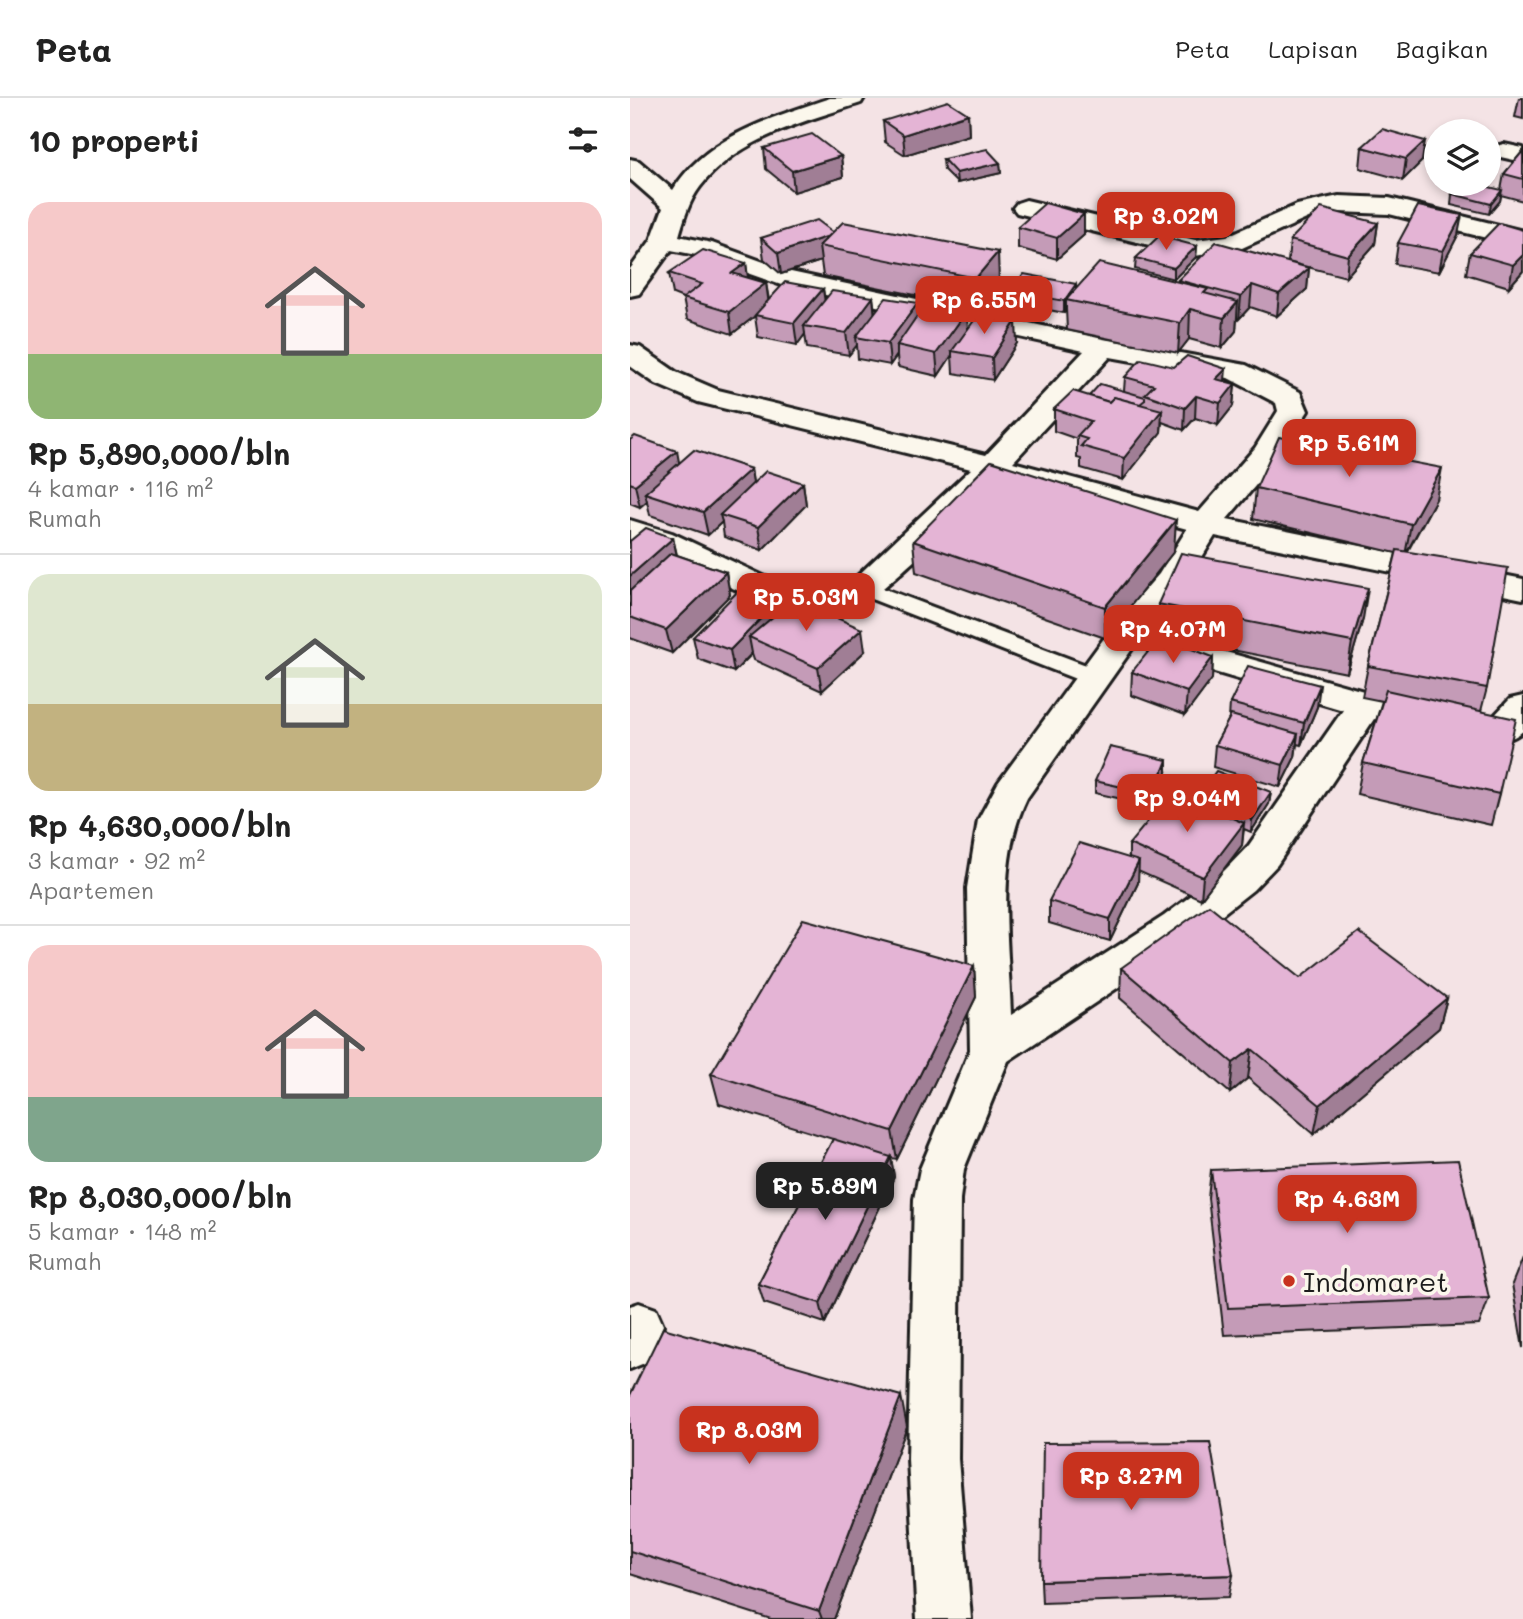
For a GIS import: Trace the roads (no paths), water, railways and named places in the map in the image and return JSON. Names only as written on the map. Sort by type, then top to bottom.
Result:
[{"type":"street","points":[[630,288],[664,241],[681,194],[708,164],[743,140],[853,98]]},
{"type":"street","points":[[630,166],[676,206]]},
{"type":"street","points":[[1195,248],[1233,243],[1306,210],[1339,204],[1389,206],[1523,239]]},
{"type":"street","points":[[1026,208],[1252,264]]},
{"type":"street","points":[[664,241],[703,249],[783,278],[1104,347],[1236,371],[1290,398],[1293,411],[1278,438],[1206,524],[1171,581],[1125,634],[1011,792],[997,820],[986,888],[991,1051],[942,1169],[937,1199],[933,1460],[944,1619]]},
{"type":"street","points":[[630,294],[630,300]]},
{"type":"street","points":[[630,530],[661,540],[778,595],[817,606],[837,605],[864,587],[992,466],[1104,347]]},
{"type":"street","points":[[630,353],[666,378],[708,396],[992,466],[1206,524],[1523,589]]},
{"type":"street","points":[[1125,634],[1365,705],[1490,732],[1506,728],[1523,708]]},
{"type":"street","points":[[991,1051],[1178,927],[1239,880],[1263,855],[1365,705]]},
{"type":"lane","points":[[864,587],[1094,677]]},
{"type":"place","name":"Indomaret","points":[[1289,1281]]}]
